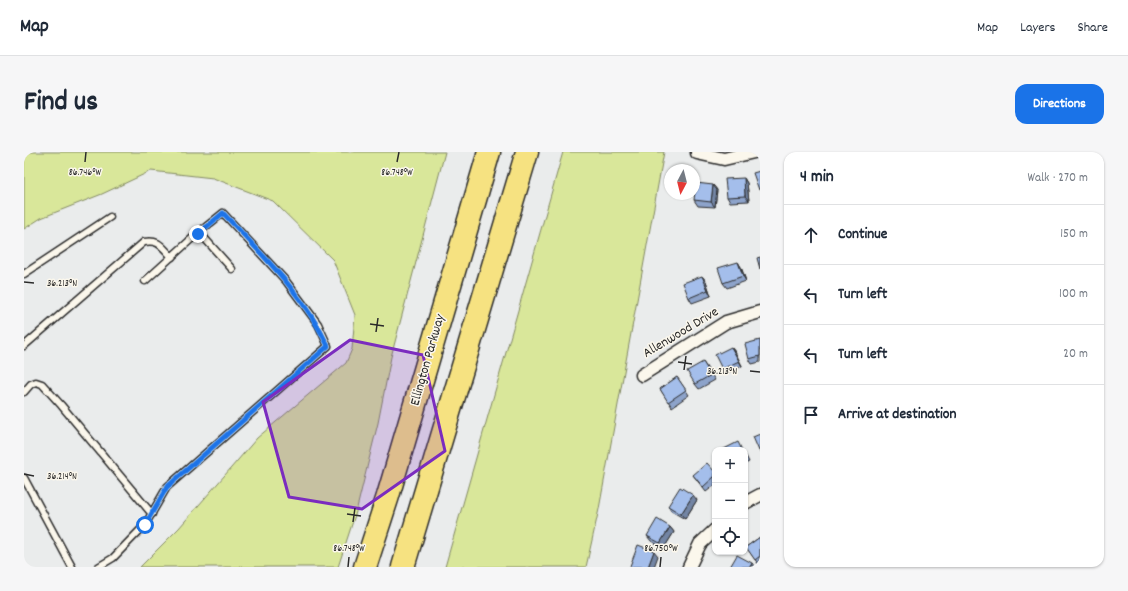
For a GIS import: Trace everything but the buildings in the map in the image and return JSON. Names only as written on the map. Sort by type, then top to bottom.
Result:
[{"type":"highway","name":"Ellington Parkway","points":[[365,567],[388,496],[489,152]]},
{"type":"highway","points":[[405,567],[526,152]]},
{"type":"street","points":[[697,153],[724,159],[754,152]]},
{"type":"street","name":"Allenwood Drive","points":[[642,375],[726,322],[760,312]]},
{"type":"street","points":[[748,501],[760,495]]},
{"type":"street","points":[[688,567],[700,544],[712,533]]},
{"type":"lane","points":[[98,567],[113,558],[145,525],[167,487],[328,346],[318,324],[286,281],[223,213],[199,232],[145,282]]},
{"type":"lane","points":[[24,274],[110,217]]},
{"type":"lane","points":[[199,232],[232,269]]},
{"type":"lane","points":[[24,346],[144,242],[152,241],[160,244],[172,257]]},
{"type":"lane","points":[[24,392],[36,382],[42,384],[152,514]]},
{"type":"lane","points":[[24,478],[72,567]]},
{"type":"highlighted area","points":[[350,340],[423,355],[445,451],[362,509],[289,497],[263,402]]},
{"type":"green space","points":[[24,152],[445,152],[391,357],[378,423],[356,512],[338,567],[140,567],[179,528],[257,438],[346,363],[352,349],[355,315],[333,260],[273,201],[213,178],[151,171],[102,194],[41,218],[24,229]]},
{"type":"green space","points":[[563,152],[664,152],[599,509],[586,567],[445,567]]},
{"type":"route","points":[[145,525],[167,487],[328,346],[318,324],[286,281],[223,213],[198,234]]}]
